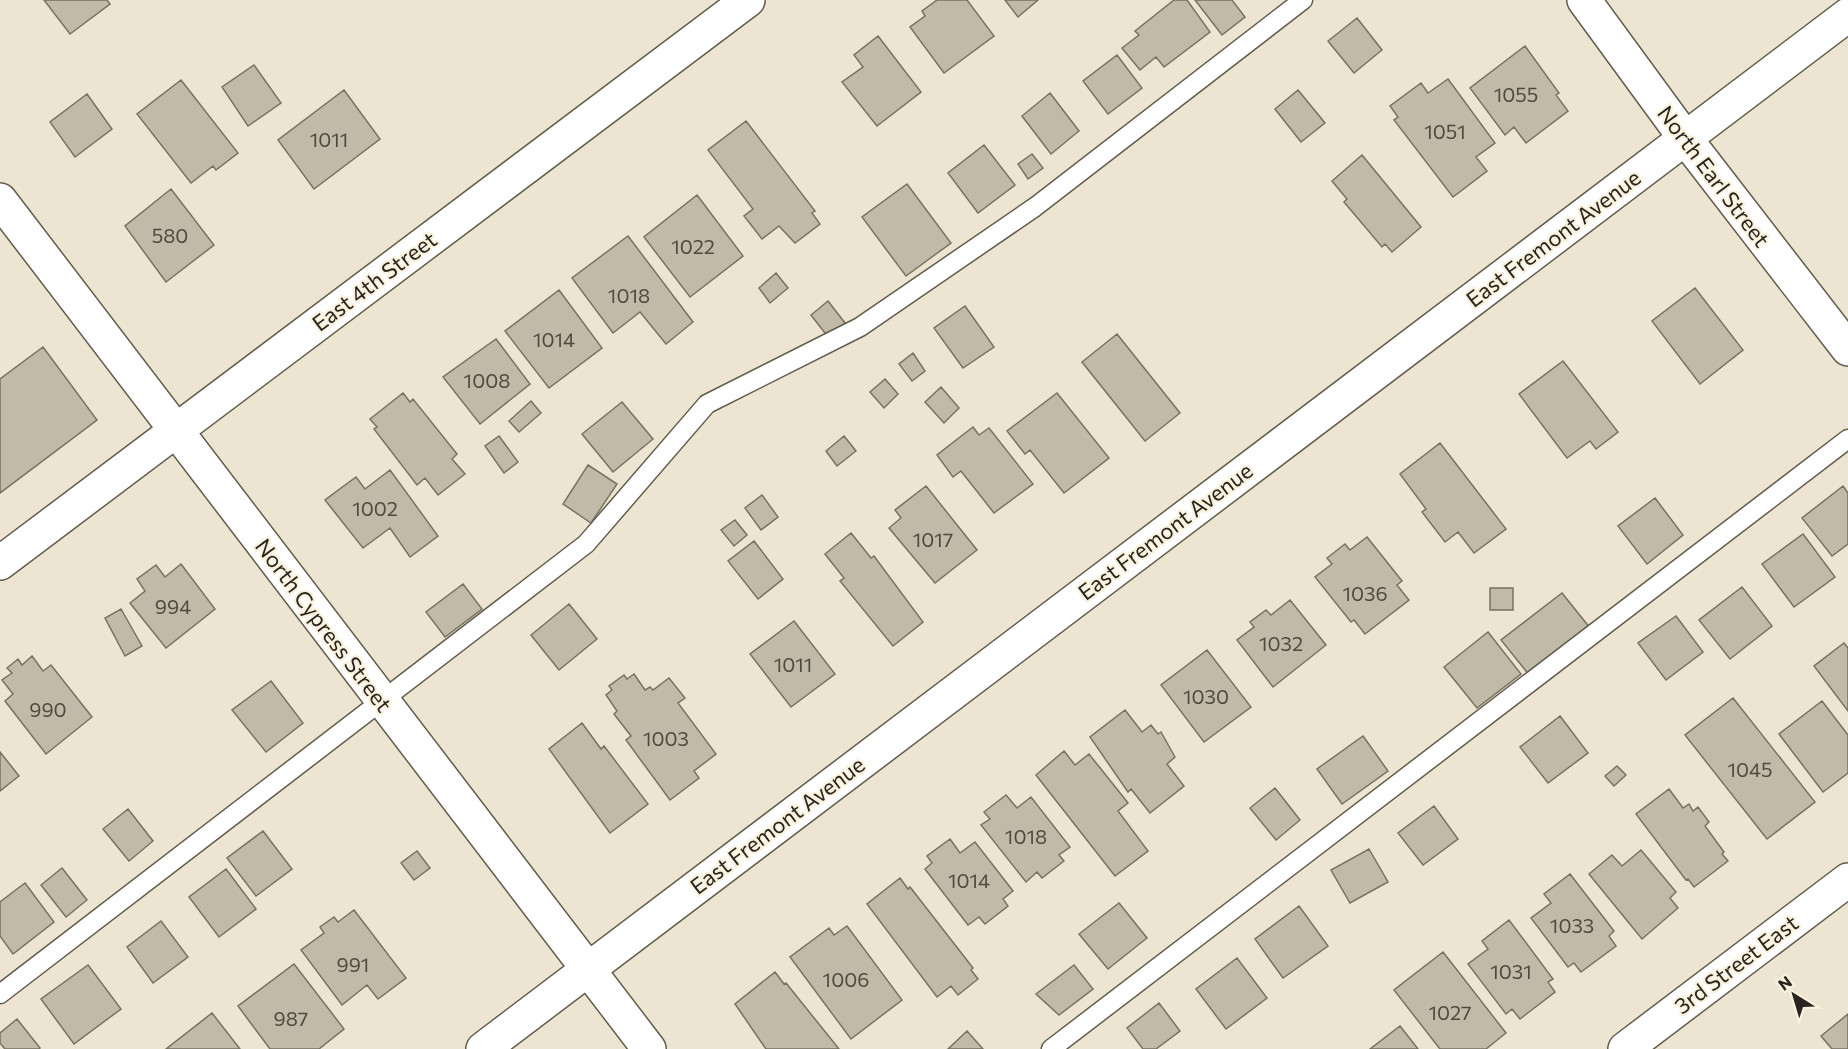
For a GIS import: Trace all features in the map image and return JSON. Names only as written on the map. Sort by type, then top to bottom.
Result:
[{"type":"street","name":"East 4th Street","points":[[0,563],[748,0]]},
{"type":"street","name":"North Earl Street","points":[[1584,0],[1685,138],[1848,350]]},
{"type":"street","name":"East Fremont Avenue","points":[[483,1049],[1848,15]]},
{"type":"street","name":"North Cypress Street","points":[[0,200],[649,1049]]},
{"type":"street","name":"3rd Street East","points":[[1624,1049],[1848,880]]},
{"type":"lane","points":[[0,994],[586,544],[707,404],[860,327],[890,307],[1035,207],[1303,0]]},
{"type":"lane","points":[[1052,1049],[1848,439]]},
{"type":"building","points":[[44,0],[107,0],[110,4],[70,34]]},
{"type":"building","points":[[937,0],[967,0],[994,36],[944,73],[910,27],[925,16],[922,11]]},
{"type":"building","points":[[1005,0],[1038,0],[1018,17]]},
{"type":"building","points":[[1174,0],[1187,0],[1210,32],[1164,67],[1156,57],[1140,70],[1122,48],[1139,35],[1135,31]]},
{"type":"building","points":[[1195,0],[1232,0],[1245,17],[1222,35]]},
{"type":"building","points":[[1357,18],[1382,50],[1354,73],[1328,41]]},
{"type":"building","points":[[878,36],[921,92],[877,126],[842,82],[863,67],[854,55]]},
{"type":"building","points":[[1525,46],[1559,93],[1556,95],[1568,111],[1526,143],[1514,127],[1505,135],[1470,88]]},
{"type":"building","points":[[1117,55],[1142,88],[1108,114],[1083,81]]},
{"type":"building","points":[[254,65],[281,103],[248,126],[222,87]]},
{"type":"building","points":[[1448,79],[1495,143],[1476,157],[1487,171],[1453,197],[1394,120],[1398,117],[1390,106],[1421,83],[1428,93]]},
{"type":"building","points":[[181,80],[238,153],[216,170],[213,166],[191,183],[137,114]]},
{"type":"building","points":[[344,90],[380,139],[314,189],[278,140]]},
{"type":"building","points":[[1298,90],[1325,123],[1301,142],[1275,109]]},
{"type":"building","points":[[1050,93],[1079,131],[1051,154],[1022,116]]},
{"type":"building","points":[[87,94],[112,129],[75,157],[50,122]]},
{"type":"building","points":[[746,121],[815,211],[812,213],[820,224],[795,243],[779,226],[762,239],[744,216],[753,209],[708,150]]},
{"type":"building","points":[[984,145],[1015,185],[978,213],[948,173]]},
{"type":"building","points":[[1032,154],[1043,168],[1028,179],[1018,164]]},
{"type":"building","points":[[1362,155],[1421,227],[1392,252],[1385,244],[1382,247],[1344,202],[1347,199],[1332,181]]},
{"type":"building","points":[[907,184],[951,243],[906,276],[862,217]]},
{"type":"building","points":[[171,189],[214,245],[166,282],[125,226]]},
{"type":"building","points":[[697,195],[743,256],[690,297],[644,237]]},
{"type":"building","points":[[628,236],[693,322],[666,344],[640,312],[613,333],[572,278]]},
{"type":"building","points":[[776,273],[788,288],[770,303],[759,288]]},
{"type":"building","points":[[1695,288],[1743,350],[1700,384],[1652,321]]},
{"type":"building","points":[[559,290],[602,348],[549,388],[505,331]]},
{"type":"building","points":[[828,301],[845,323],[828,337],[811,315]]},
{"type":"building","points":[[965,306],[994,347],[963,368],[934,328]]},
{"type":"building","points":[[1117,334],[1180,413],[1145,441],[1082,362]]},
{"type":"building","points":[[496,339],[530,384],[480,424],[443,377]]},
{"type":"building","points":[[43,347],[97,420],[0,493],[0,379]]},
{"type":"building","points":[[913,353],[925,371],[912,381],[899,364]]},
{"type":"building","points":[[1563,361],[1618,432],[1596,449],[1590,441],[1567,458],[1519,394]]},
{"type":"building","points":[[885,379],[898,394],[884,408],[870,392]]},
{"type":"building","points":[[941,387],[959,408],[944,423],[925,402]]},
{"type":"building","points":[[403,393],[410,402],[413,399],[457,454],[452,459],[465,474],[438,495],[425,478],[417,485],[374,429],[377,427],[370,419]]},
{"type":"building","points":[[1057,393],[1109,458],[1064,493],[1030,450],[1025,454],[1007,431]]},
{"type":"building","points":[[531,401],[541,413],[519,432],[509,421]]},
{"type":"building","points":[[622,402],[653,439],[613,472],[582,434]]},
{"type":"building","points":[[973,427],[979,435],[989,428],[1033,484],[994,513],[961,471],[953,477],[937,455]]},
{"type":"building","points":[[499,436],[518,462],[504,473],[485,446]]},
{"type":"building","points":[[844,436],[856,451],[837,466],[826,451]]},
{"type":"building","points":[[1440,443],[1506,529],[1474,553],[1458,532],[1445,542],[1422,512],[1426,509],[1400,474]]},
{"type":"building","points":[[588,465],[617,484],[591,523],[563,504]]},
{"type":"building","points":[[390,470],[438,536],[410,557],[390,528],[363,548],[325,500],[356,477],[365,489]]},
{"type":"building","points":[[926,486],[977,550],[935,583],[889,528],[901,518],[895,510]]},
{"type":"building","points":[[1843,486],[1848,493],[1848,544],[1832,556],[1802,518]]},
{"type":"building","points":[[762,495],[778,517],[761,530],[745,508]]},
{"type":"building","points":[[1655,498],[1683,535],[1647,564],[1618,526]]},
{"type":"building","points":[[735,520],[747,535],[734,546],[721,530]]},
{"type":"building","points":[[851,533],[871,558],[874,556],[923,622],[893,646],[840,581],[844,578],[825,554]]},
{"type":"building","points":[[1803,534],[1835,577],[1794,607],[1762,564]]},
{"type":"building","points":[[1367,537],[1402,581],[1397,585],[1409,600],[1365,634],[1354,620],[1351,622],[1315,577],[1332,564],[1327,558],[1345,544],[1350,550]]},
{"type":"building","points":[[754,541],[783,579],[758,599],[728,561]]},
{"type":"building","points":[[181,564],[215,609],[166,648],[130,603],[145,591],[137,579],[156,565],[165,577]]},
{"type":"building","points":[[463,584],[482,609],[445,637],[426,612]]},
{"type":"building","points":[[1742,587],[1772,626],[1730,659],[1699,620]]},
{"type":"building","points":[[1490,588],[1513,588],[1513,610],[1490,610]]},
{"type":"building","points":[[1562,593],[1590,628],[1530,676],[1501,640]]},
{"type":"building","points":[[1290,600],[1326,645],[1273,687],[1237,640],[1254,627],[1250,622],[1266,610],[1271,615]]},
{"type":"building","points":[[569,604],[597,639],[559,670],[531,635]]},
{"type":"building","points":[[121,609],[142,646],[125,656],[105,618]]},
{"type":"building","points":[[1676,616],[1703,652],[1666,680],[1638,643]]},
{"type":"building","points":[[794,621],[835,674],[791,707],[750,654]]},
{"type":"building","points":[[1488,632],[1521,674],[1477,708],[1444,667]]},
{"type":"building","points":[[1844,643],[1848,648],[1848,711],[1814,666]]},
{"type":"building","points":[[1207,650],[1251,707],[1204,742],[1161,685]]},
{"type":"building","points":[[32,656],[43,671],[51,665],[92,717],[46,754],[5,701],[13,694],[2,680],[12,673],[7,668],[18,659],[22,665]]},
{"type":"building","points":[[634,674],[645,690],[650,687],[653,690],[669,678],[685,698],[678,703],[716,754],[694,771],[699,778],[670,800],[626,740],[631,736],[614,714],[617,711],[606,695],[612,690],[609,686],[624,675],[627,679]]},
{"type":"building","points":[[271,681],[303,723],[266,752],[232,710]]},
{"type":"building","points":[[1733,698],[1815,802],[1767,839],[1685,735]]},
{"type":"building","points":[[1822,701],[1848,735],[1848,773],[1823,792],[1779,734]]},
{"type":"building","points":[[1125,710],[1142,732],[1151,725],[1158,734],[1161,732],[1175,757],[1167,764],[1184,786],[1150,813],[1131,789],[1128,792],[1090,737]]},
{"type":"building","points":[[1560,716],[1588,753],[1548,783],[1520,747]]},
{"type":"building","points":[[582,723],[601,749],[604,746],[648,804],[610,833],[549,749]]},
{"type":"building","points":[[1363,736],[1388,771],[1342,804],[1317,769]]},
{"type":"building","points":[[1064,751],[1075,765],[1089,754],[1128,803],[1118,811],[1148,851],[1115,876],[1036,775]]},
{"type":"building","points":[[0,752],[19,776],[0,791]]},
{"type":"building","points":[[1617,766],[1626,775],[1614,786],[1605,776]]},
{"type":"building","points":[[1275,788],[1300,820],[1276,840],[1250,808]]},
{"type":"building","points":[[1669,789],[1683,808],[1689,804],[1693,811],[1698,807],[1709,822],[1705,826],[1728,861],[1694,887],[1688,879],[1686,880],[1636,814]]},
{"type":"building","points":[[1006,795],[1017,808],[1031,797],[1070,847],[1059,855],[1064,861],[1042,878],[1037,872],[1026,882],[981,825],[990,819],[984,812]]},
{"type":"building","points":[[1434,806],[1458,839],[1423,865],[1398,833]]},
{"type":"building","points":[[128,809],[153,841],[129,861],[103,829]]},
{"type":"building","points":[[263,831],[292,869],[256,896],[227,858]]},
{"type":"building","points":[[950,839],[960,853],[975,842],[1013,891],[1003,899],[1008,906],[985,924],[979,917],[968,925],[925,869],[932,863],[927,856]]},
{"type":"building","points":[[1369,849],[1388,882],[1350,903],[1331,870]]},
{"type":"building","points":[[1641,850],[1676,892],[1670,898],[1678,908],[1642,939],[1589,874],[1612,855],[1622,866]]},
{"type":"building","points":[[417,851],[430,868],[414,880],[401,863]]},
{"type":"building","points":[[62,868],[87,900],[66,917],[41,885]]},
{"type":"building","points":[[226,869],[256,909],[219,937],[189,897]]},
{"type":"building","points":[[1570,874],[1614,931],[1609,936],[1616,946],[1581,972],[1574,963],[1568,967],[1531,918],[1551,903],[1544,894]]},
{"type":"building","points":[[900,878],[908,889],[910,887],[973,968],[971,970],[978,979],[958,995],[951,986],[937,997],[867,904]]},
{"type":"building","points":[[25,883],[54,922],[13,954],[0,936],[0,902]]},
{"type":"building","points":[[1119,903],[1147,938],[1108,969],[1079,934]]},
{"type":"building","points":[[1299,906],[1328,946],[1283,978],[1255,939]]},
{"type":"building","points":[[354,910],[406,978],[378,999],[367,985],[342,1005],[301,950],[324,933],[320,927],[334,917],[338,922]]},
{"type":"building","points":[[1509,920],[1553,979],[1548,982],[1555,992],[1520,1019],[1512,1009],[1506,1014],[1468,964],[1488,949],[1482,941]]},
{"type":"building","points":[[161,921],[188,957],[153,983],[127,947]]},
{"type":"building","points":[[847,926],[902,1000],[851,1039],[790,957],[829,928],[834,935]]},
{"type":"building","points":[[1443,952],[1506,1033],[1486,1049],[1440,1049],[1394,990]]},
{"type":"building","points":[[1237,958],[1267,998],[1226,1029],[1196,989]]},
{"type":"building","points":[[294,964],[344,1029],[319,1049],[270,1049],[238,1006]]},
{"type":"building","points":[[88,965],[121,1009],[74,1044],[41,999]]},
{"type":"building","points":[[1074,965],[1093,989],[1059,1015],[1036,994]]},
{"type":"building","points":[[775,972],[839,1049],[766,1049],[735,1004]]},
{"type":"building","points":[[1159,1003],[1180,1031],[1156,1049],[1143,1049],[1127,1028]]},
{"type":"building","points":[[212,1013],[240,1049],[166,1049]]},
{"type":"building","points":[[1848,1014],[1848,1049],[1832,1049],[1821,1036]]},
{"type":"building","points":[[17,1019],[39,1049],[5,1049],[0,1043],[0,1033]]},
{"type":"building","points":[[1400,1026],[1418,1049],[1370,1049]]},
{"type":"building","points":[[967,1031],[983,1049],[948,1049]]}]
